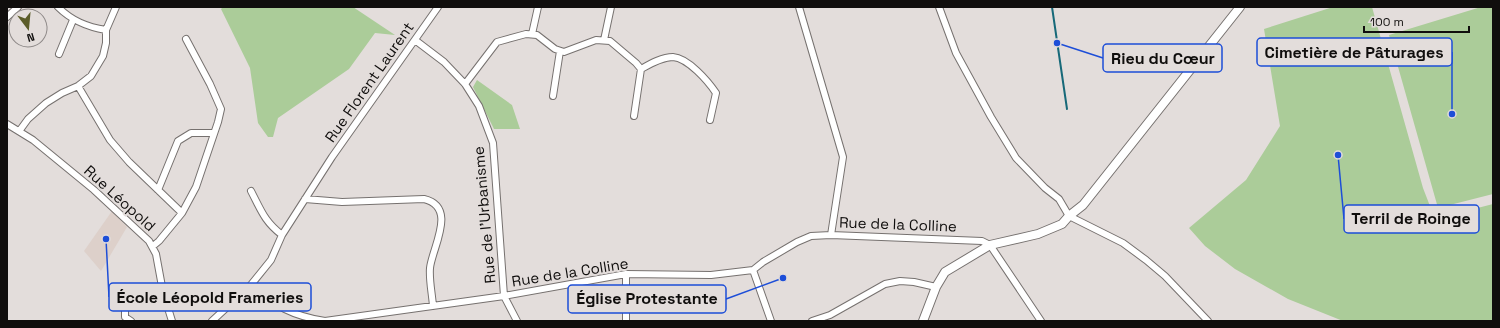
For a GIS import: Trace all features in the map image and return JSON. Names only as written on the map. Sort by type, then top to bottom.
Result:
[{"type":"street","points":[[7,17],[18,7]]},
{"type":"street","points":[[58,7],[74,20],[90,27],[106,30]]},
{"type":"street","points":[[20,130],[28,119],[46,103],[62,93],[78,86],[91,76],[103,56],[106,42],[106,30],[116,7]]},
{"type":"street","name":"Rue Florent Laurent","points":[[212,321],[250,286],[271,260],[282,235],[322,172],[438,7]]},
{"type":"street","points":[[532,34],[538,7]]},
{"type":"street","points":[[604,40],[611,7]]},
{"type":"street","points":[[799,7],[843,156],[831,235]]},
{"type":"street","points":[[939,7],[956,53],[1016,158],[1045,188],[1059,199],[1069,216],[1123,243],[1146,260],[1165,276],[1208,321]]},
{"type":"street","points":[[923,321],[936,287],[945,272],[990,245],[1038,234],[1062,224],[1069,216],[1083,205],[1240,7]]},
{"type":"street","points":[[59,54],[74,20]]},
{"type":"street","points":[[465,84],[497,42],[526,34],[537,35],[555,49],[564,52],[596,40],[610,41],[641,69]]},
{"type":"street","points":[[153,246],[159,241],[182,213],[196,187],[221,109],[210,84],[186,39]]},
{"type":"street","name":"Rue de l'Urbanisme","points":[[415,40],[444,62],[465,84],[479,106],[493,143],[504,296]]},
{"type":"street","points":[[553,96],[560,51]]},
{"type":"street","points":[[641,69],[665,58],[675,57],[689,64],[709,82],[716,93],[710,120]]},
{"type":"street","points":[[634,116],[641,69]]},
{"type":"street","points":[[78,86],[110,140],[129,162],[182,213]]},
{"type":"street","name":"Rue Léopold","points":[[7,124],[20,130],[94,190],[153,246],[157,256],[163,292],[172,321]]},
{"type":"street","points":[[158,190],[178,141],[191,133],[214,133]]},
{"type":"street","points":[[251,191],[266,220],[282,235]]},
{"type":"street","points":[[305,199],[342,202],[424,199],[438,206],[441,223],[439,239],[430,268],[433,306]]},
{"type":"street","name":"Rue de la Colline","points":[[250,286],[273,304],[291,313],[307,318],[325,321],[504,296],[626,274],[711,274],[753,270],[762,262],[797,242],[811,236],[831,235],[982,241],[990,245]]},
{"type":"street","points":[[990,245],[1041,321]]},
{"type":"street","points":[[753,270],[771,321]]},
{"type":"street","points":[[626,274],[626,321]]},
{"type":"street","points":[[812,321],[830,315],[885,284],[900,281],[914,282],[936,287]]},
{"type":"street","points":[[125,291],[126,320]]},
{"type":"street","points":[[504,296],[516,321]]},
{"type":"shaded area","points":[[112,211],[127,227],[101,271],[84,251]]},
{"type":"green space","points":[[223,7],[353,7],[395,35],[375,33],[349,69],[278,118],[273,137],[268,137],[258,123],[250,68],[221,9]]},
{"type":"green space","points":[[1333,7],[1372,7],[1423,188],[1435,219],[1493,204],[1493,321],[1343,321],[1288,299],[1235,269],[1205,246],[1189,228],[1246,180],[1280,126],[1264,29]]},
{"type":"green space","points":[[1481,7],[1493,7],[1493,194],[1438,208],[1389,35]]},
{"type":"green space","points":[[477,80],[512,105],[520,129],[494,129],[473,87]]},
{"type":"waterway","points":[[1052,7],[1067,109]]},
{"type":"place","name":"Rieu du Cœur","points":[[1057,43]]},
{"type":"place","name":"Cimetière de Pâturages","points":[[1452,114]]},
{"type":"place","name":"Terril de Roinge","points":[[1338,155]]},
{"type":"place","name":"École Léopold Frameries","points":[[106,239]]},
{"type":"place","name":"Église Protestante","points":[[783,278]]}]
